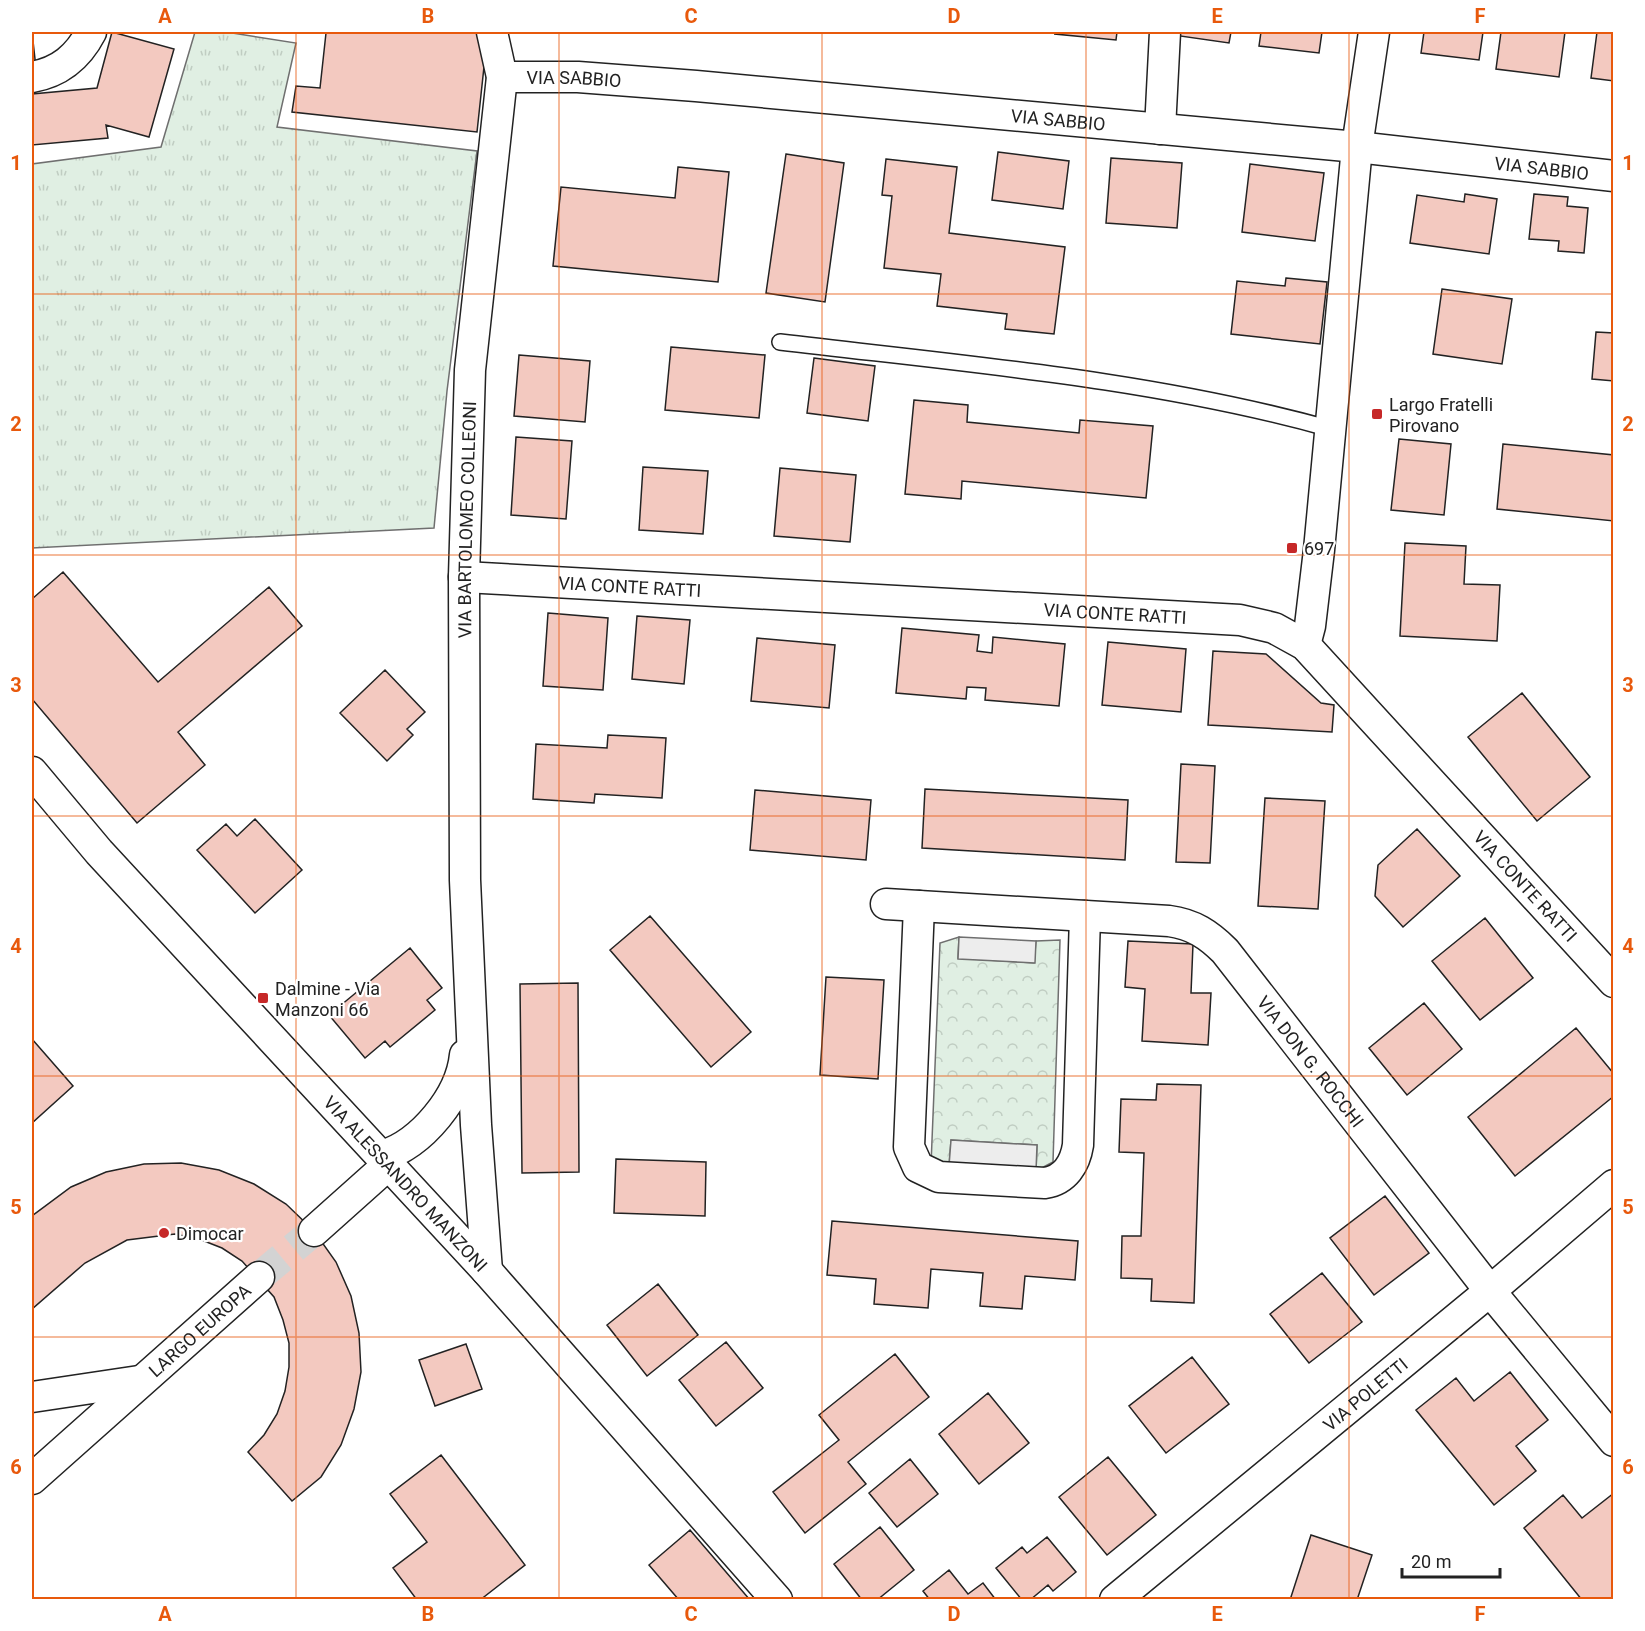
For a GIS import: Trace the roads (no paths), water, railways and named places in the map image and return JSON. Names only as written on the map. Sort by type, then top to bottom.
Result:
[{"type":"street","points":[[32,78],[49,74],[68,63],[91,32]]},
{"type":"street","name":"VIA BARTOLOMEO COLLEONI","points":[[487,1271],[465,880],[464,577],[470,370],[502,77],[492,32]]},
{"type":"street","points":[[1160,129],[1164,32]]},
{"type":"street","points":[[1305,645],[1310,626],[1331,429],[1357,147],[1374,32]]},
{"type":"street","name":"VIA SABBIO","points":[[502,77],[613,78],[1357,147],[1614,176]]},
{"type":"street","name":"VIA CONTE RATTI","points":[[464,577],[1240,620],[1274,628],[1305,645],[1614,982]]},
{"type":"street","name":"VIA ALESSANDRO MANZONI","points":[[32,772],[99,852],[487,1271],[777,1599]]},
{"type":"street","name":"VIA DON G. ROCCHI","points":[[886,904],[1178,922],[1193,927],[1218,943],[1490,1291],[1614,1441]]},
{"type":"street","points":[[919,906],[909,1148],[913,1161],[918,1167],[939,1177],[1045,1183],[1060,1178],[1073,1163],[1078,1145],[1085,916]]},
{"type":"street","name":"VIA BARTOLOMEO COLLEONI","points":[[386,1160],[438,1116],[453,1097],[462,1078],[471,1011]]},
{"type":"street","points":[[314,1231],[386,1160]]},
{"type":"street","name":"VIA POLETTI","points":[[1115,1599],[1490,1291],[1614,1185]]},
{"type":"street","name":"LARGO EUROPA","points":[[32,1479],[259,1278]]},
{"type":"street","name":"LARGO EUROPA","points":[[32,1397],[139,1382]]},
{"type":"lane","points":[[780,342],[1036,373],[1213,400],[1331,429]]},
{"type":"tunnel","points":[[259,1277],[314,1231]]},
{"type":"place","name":"Largo Fratelli Pirovano","points":[[1377,414]]},
{"type":"place","name":"697","points":[[1292,548]]},
{"type":"place","name":"Dalmine - Via Manzoni 66","points":[[263,998]]},
{"type":"place","name":"Dimocar","points":[[164,1233]]}]
